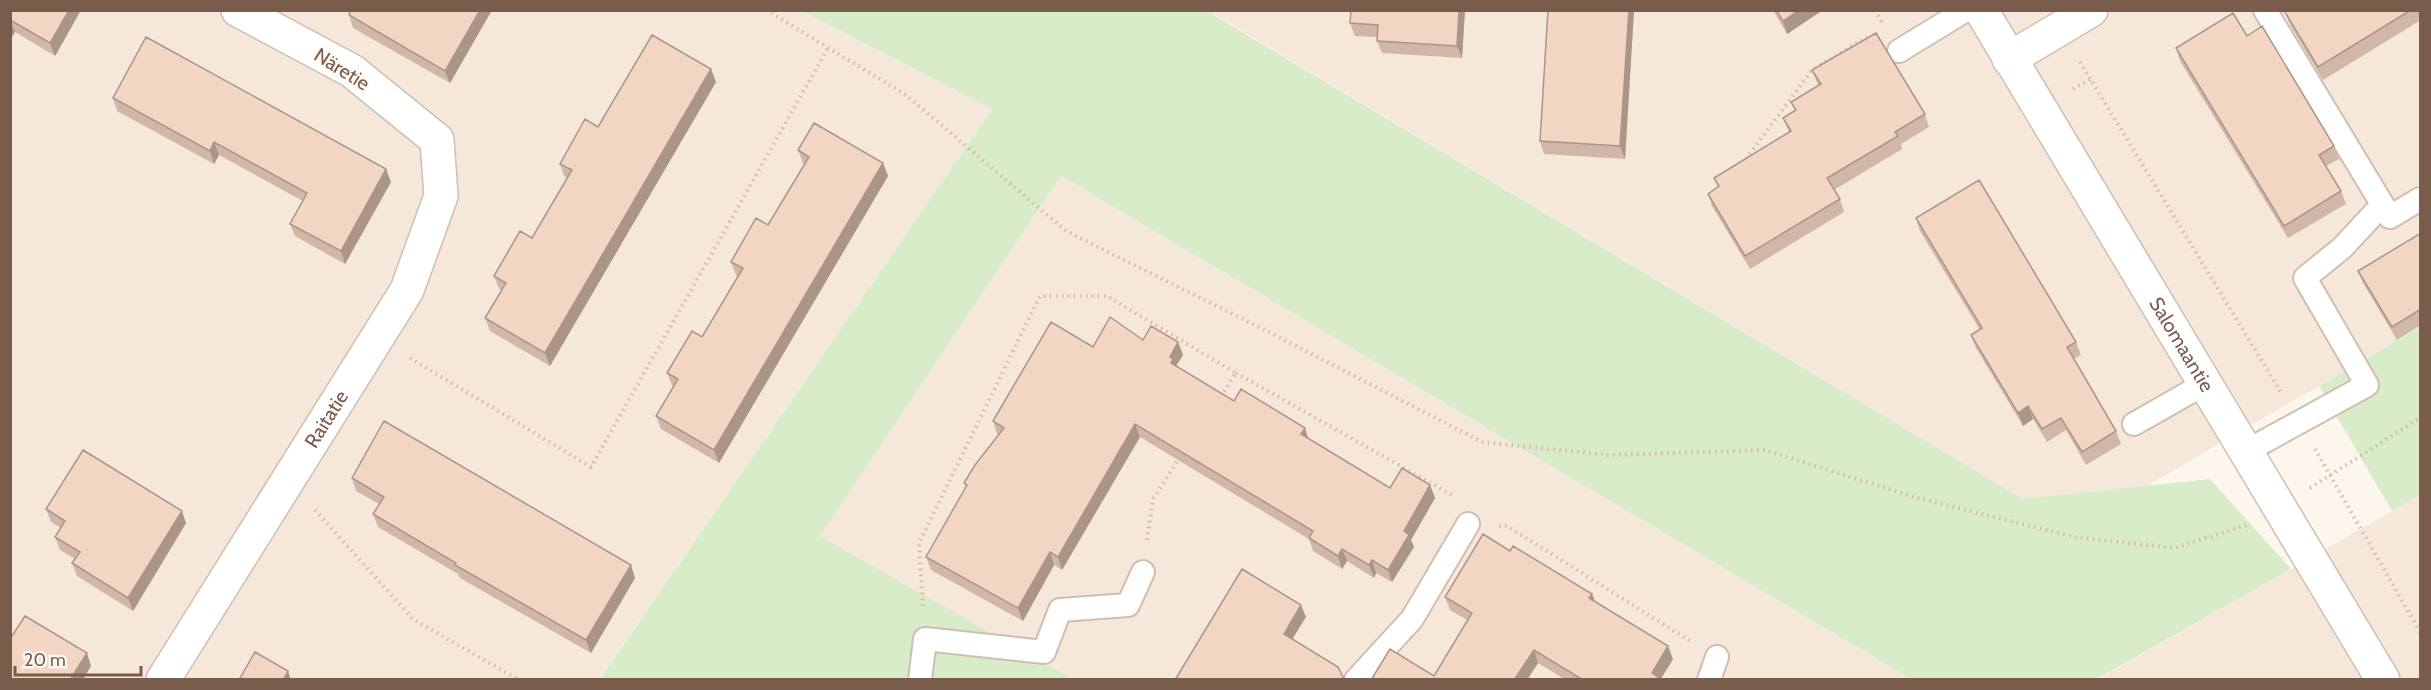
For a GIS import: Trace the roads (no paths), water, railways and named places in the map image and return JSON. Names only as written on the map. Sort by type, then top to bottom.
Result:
[{"type":"street","name":"Näretie","points":[[238,10],[352,71],[437,140]]},
{"type":"street","name":"Salomaantie","points":[[1981,10],[2383,680]]},
{"type":"street","points":[[2009,59],[2091,10]]},
{"type":"street","name":"Raitatie","points":[[163,680],[407,290],[441,196],[437,140]]},
{"type":"lane","points":[[1899,51],[1966,10]]},
{"type":"lane","points":[[2265,10],[2390,217],[2421,199]]},
{"type":"lane","points":[[2245,452],[2367,385],[2305,278],[2342,248],[2382,205]]},
{"type":"lane","points":[[2134,424],[2206,383]]},
{"type":"lane","points":[[1356,680],[1412,619],[1468,524]]},
{"type":"lane","points":[[920,680],[926,639],[1044,652],[1060,610],[1128,605],[1143,572]]},
{"type":"lane","points":[[1709,680],[1717,657]]}]
